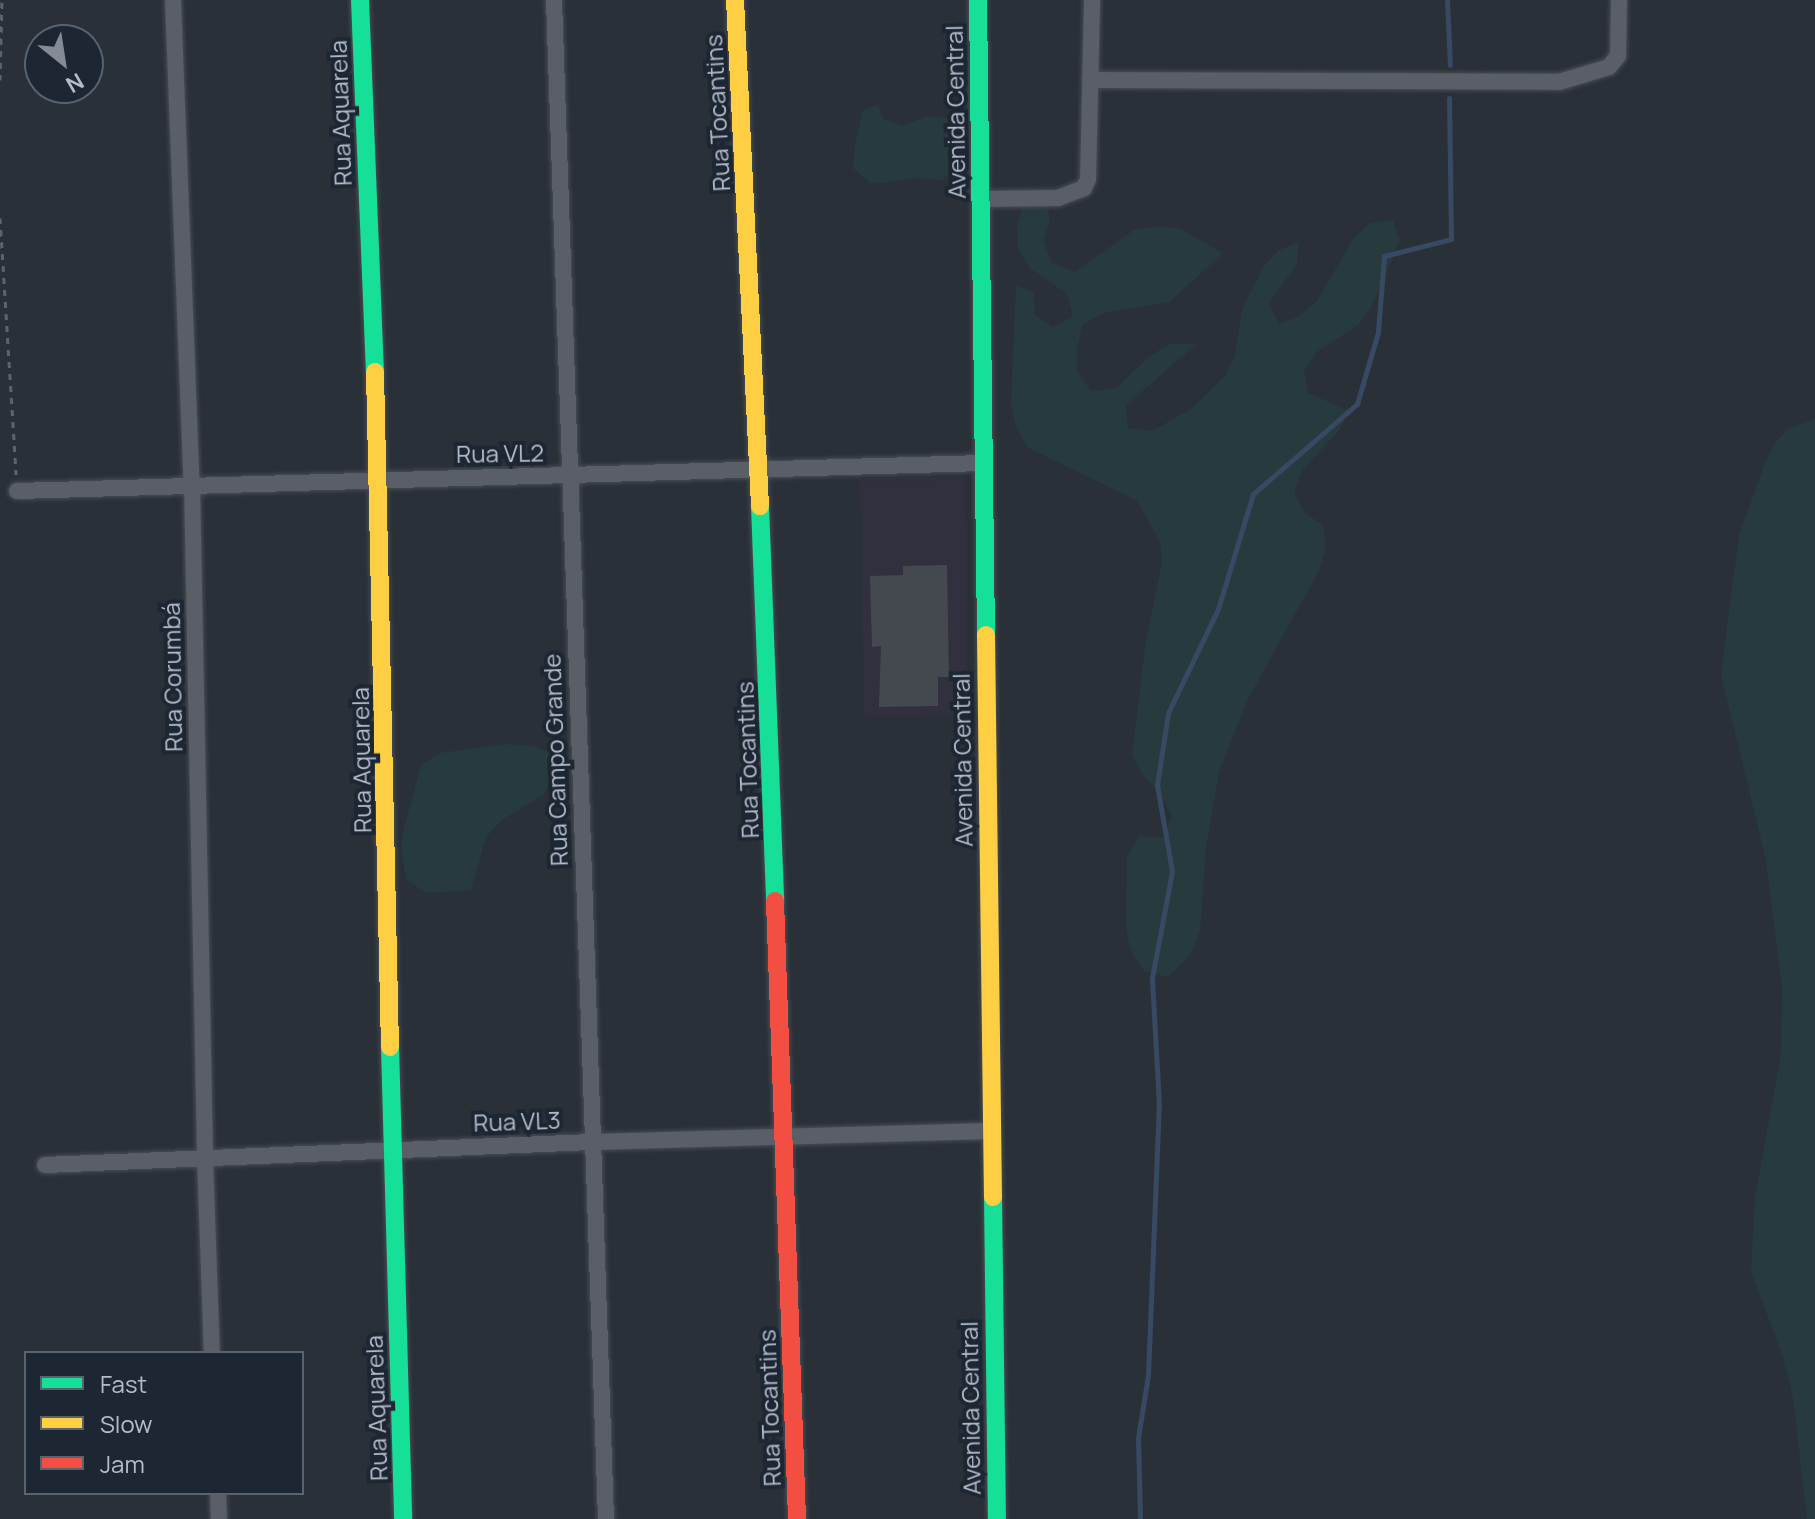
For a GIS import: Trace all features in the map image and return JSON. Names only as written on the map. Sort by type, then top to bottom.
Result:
[{"type":"street","name":"Rua Corumbá","points":[[173,0],[192,484],[205,1157],[212,1351]]},
{"type":"street","name":"Rua Aquarela","points":[[360,0],[379,480],[392,1150],[403,1519]]},
{"type":"street","name":"Rua Campo Grande","points":[[554,0],[606,1519]]},
{"type":"street","name":"Rua Tocantins","points":[[735,0],[759,468],[797,1519]]},
{"type":"street","name":"Avenida Central","points":[[978,0],[997,1519]]},
{"type":"street","points":[[980,199],[1058,198],[1084,188],[1088,179],[1092,0]]},
{"type":"street","points":[[1090,80],[1559,82],[1594,74],[1609,67],[1618,56],[1619,0]]},
{"type":"street","name":"Rua VL2","points":[[17,491],[983,463]]},
{"type":"street","name":"Rua VL3","points":[[45,1165],[592,1142],[990,1131]]},
{"type":"street","points":[[218,1495],[219,1519]]},
{"type":"path","points":[[0,80],[2,0]]},
{"type":"path","points":[[0,218],[17,491]]},
{"type":"shaded area","points":[[964,477],[968,715],[864,717],[860,479]]},
{"type":"green space","points":[[878,104],[882,118],[902,126],[927,116],[952,119],[961,164],[942,180],[918,178],[871,184],[853,168],[855,145],[863,110]]},
{"type":"green space","points":[[1044,196],[1050,218],[1044,241],[1051,262],[1075,272],[1134,230],[1158,226],[1181,229],[1223,253],[1170,302],[1104,313],[1083,324],[1077,348],[1077,372],[1091,391],[1116,388],[1150,356],[1170,344],[1197,344],[1126,405],[1128,428],[1152,431],[1191,409],[1225,376],[1235,356],[1242,309],[1264,266],[1279,250],[1299,242],[1297,264],[1269,303],[1279,324],[1299,316],[1317,301],[1353,239],[1370,223],[1393,220],[1400,241],[1372,306],[1358,325],[1318,351],[1304,370],[1308,393],[1350,411],[1338,432],[1302,470],[1294,492],[1305,513],[1323,525],[1326,548],[1319,571],[1248,699],[1219,772],[1206,848],[1200,932],[1190,955],[1168,977],[1144,971],[1131,951],[1126,929],[1127,857],[1140,836],[1163,838],[1172,816],[1132,755],[1146,639],[1162,563],[1160,541],[1137,501],[1027,447],[1016,427],[1011,405],[1016,285],[1034,292],[1035,315],[1053,327],[1073,316],[1067,294],[1030,268],[1018,248],[1017,225],[1023,203]]},
{"type":"green space","points":[[1815,419],[1815,1519],[1807,1519],[1793,1398],[1783,1357],[1751,1271],[1755,1197],[1781,1055],[1782,986],[1766,860],[1721,675],[1739,535],[1764,466],[1773,446],[1787,429]]},
{"type":"green space","points":[[506,744],[533,746],[555,754],[555,776],[543,795],[502,820],[486,837],[471,890],[426,893],[407,880],[402,858],[402,836],[421,765],[440,753]]},
{"type":"building","points":[[947,565],[949,677],[938,677],[938,706],[879,707],[881,646],[872,647],[870,576],[903,575],[903,566]]},
{"type":"waterway","points":[[1447,0],[1450,65]]},
{"type":"waterway","points":[[1140,1519],[1138,1438],[1148,1375],[1159,1105],[1152,978],[1172,871],[1157,785],[1168,713],[1218,609],[1253,494],[1357,404],[1378,332],[1384,256],[1451,239],[1449,98]]},
{"type":"traffic: fast","points":[[360,0],[375,372]]},
{"type":"traffic: fast","points":[[978,0],[986,635]]},
{"type":"traffic: fast","points":[[760,506],[775,901]]},
{"type":"traffic: fast","points":[[390,1047],[403,1519]]},
{"type":"traffic: fast","points":[[993,1197],[997,1519]]},
{"type":"traffic: slow","points":[[735,0],[760,506]]},
{"type":"traffic: slow","points":[[375,372],[390,1047]]},
{"type":"traffic: slow","points":[[986,635],[993,1197]]},
{"type":"traffic: jam","points":[[775,901],[797,1519]]}]
